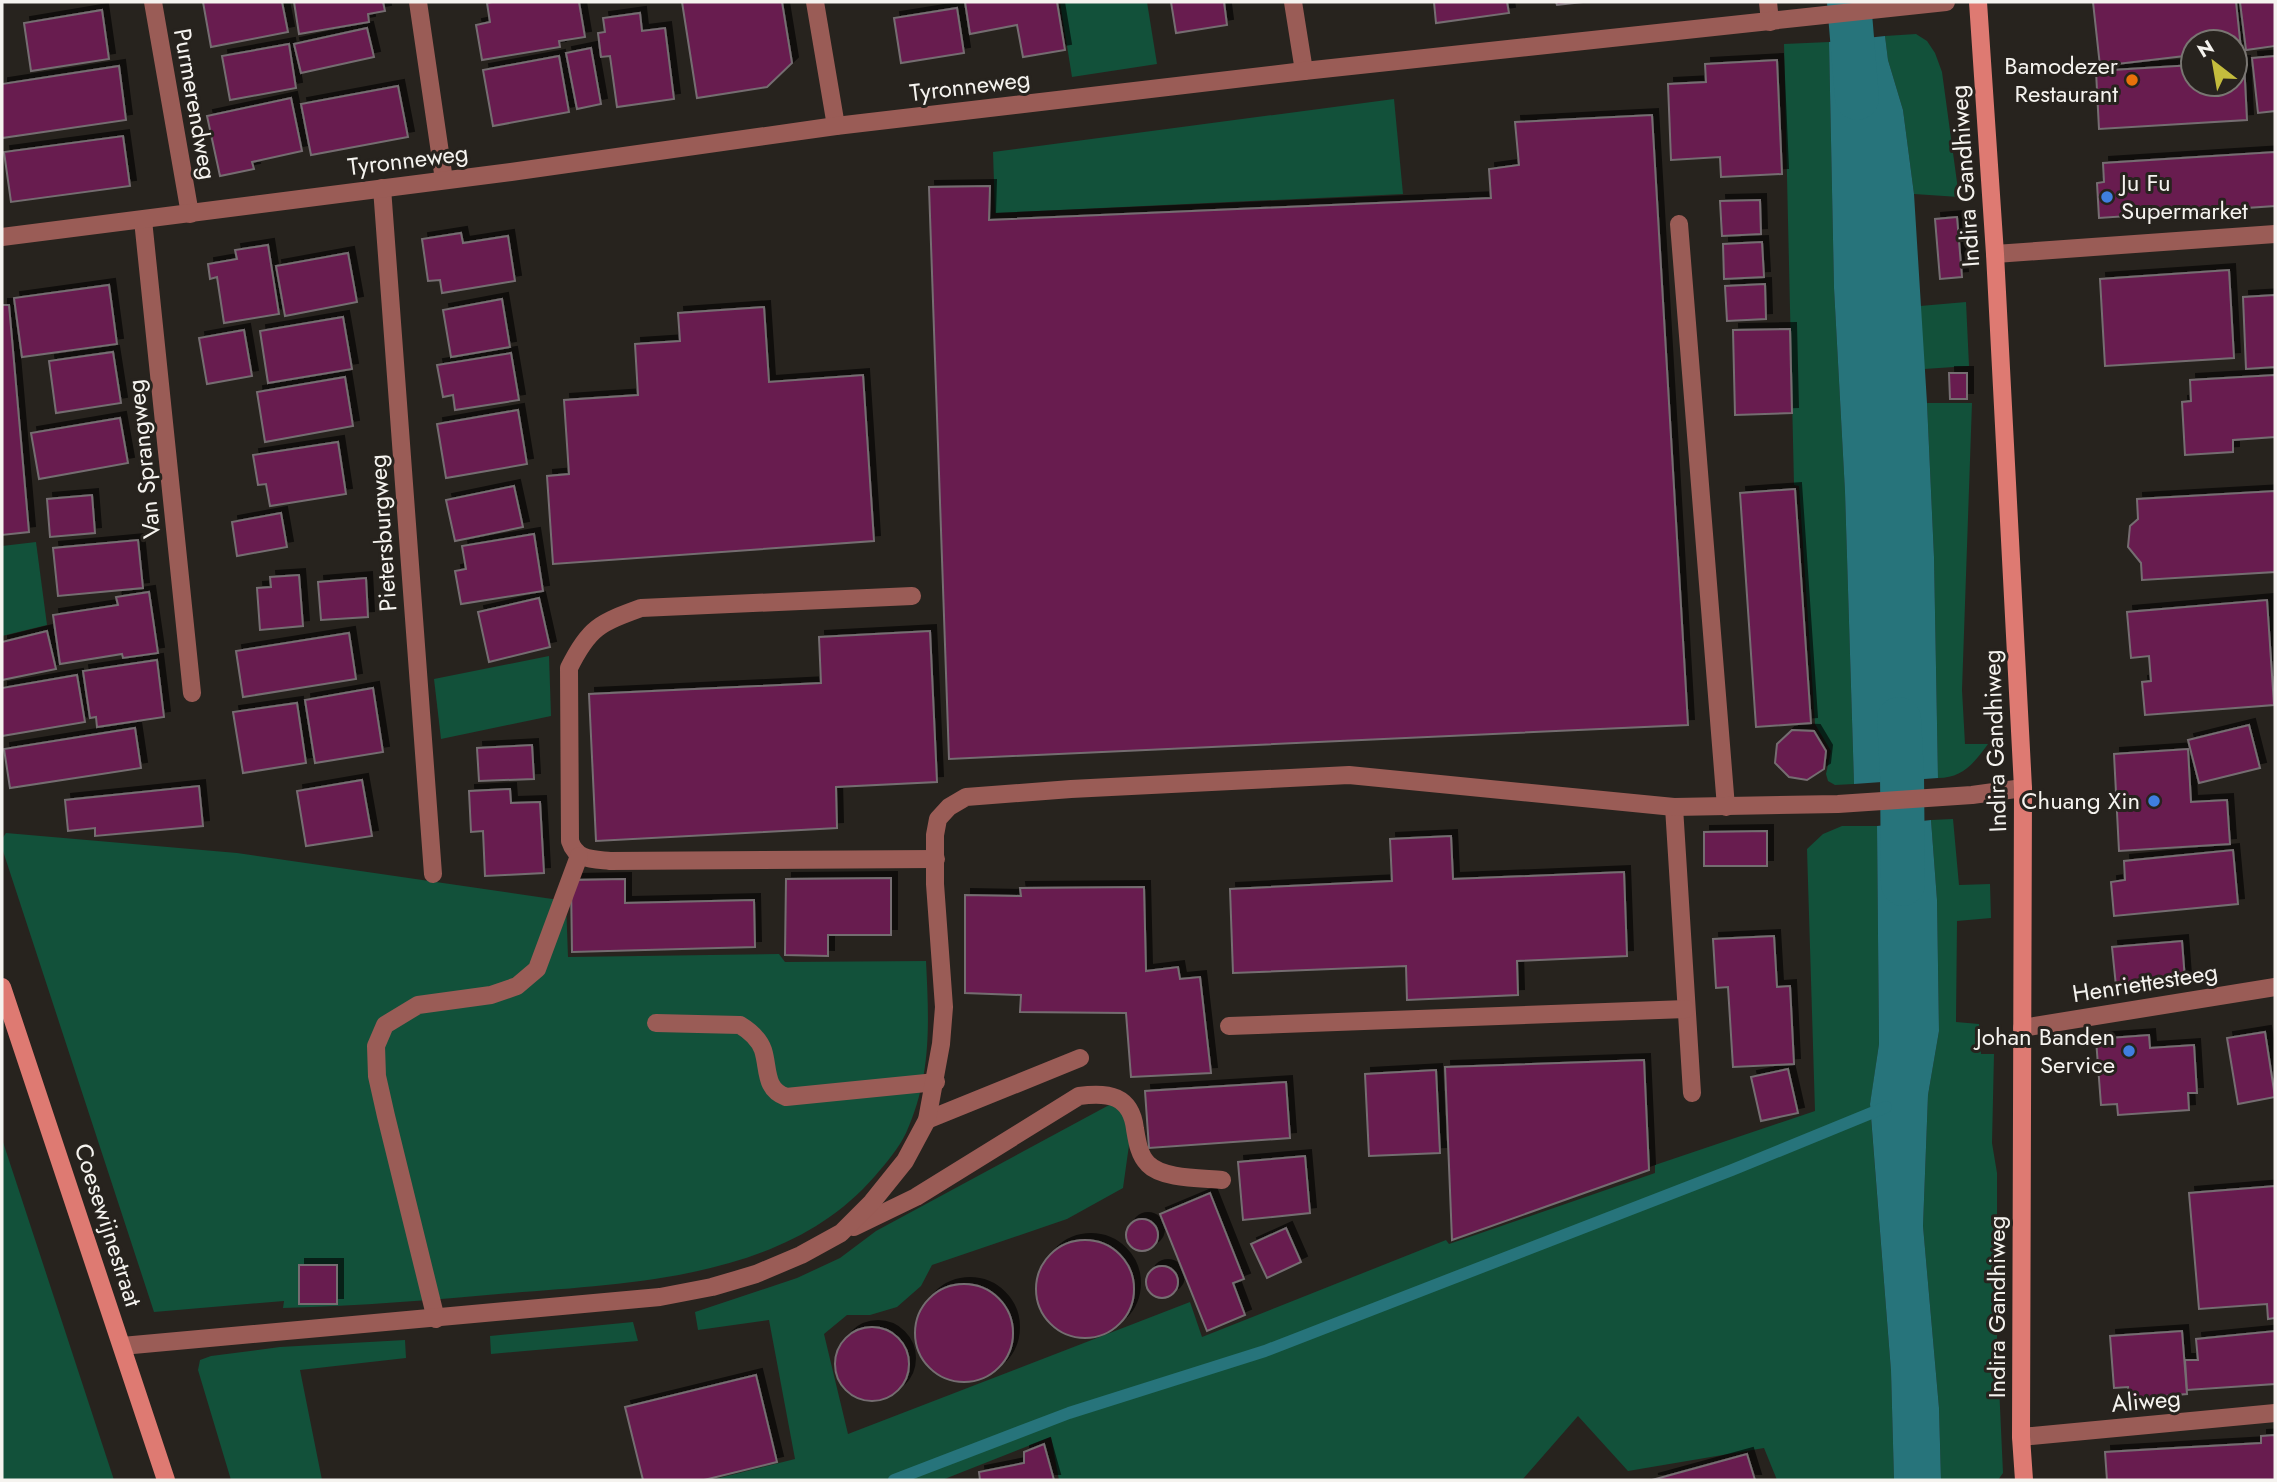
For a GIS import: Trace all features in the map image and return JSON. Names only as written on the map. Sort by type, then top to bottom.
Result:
[{"type":"main road","name":"Indira Gandhiweg","points":[[1978,2],[1995,254],[2023,788],[2021,1437],[2024,1480]]},
{"type":"main road","name":"Coesewijnestraat","points":[[2,987],[166,1480]]},
{"type":"street","name":"Purmerendweg","points":[[153,2],[190,214]]},
{"type":"street","points":[[418,2],[444,180]]},
{"type":"street","points":[[815,2],[836,126]]},
{"type":"street","points":[[1293,2],[1304,71]]},
{"type":"street","points":[[1768,2],[1770,22]]},
{"type":"street","name":"Tyronneweg","points":[[2,237],[836,126],[1304,71],[1940,3]]},
{"type":"street","name":"Pietersburgweg","points":[[382,188],[433,874]]},
{"type":"street","name":"Van Sprangweg","points":[[144,220],[192,693]]},
{"type":"street","points":[[1679,224],[1727,807]]},
{"type":"street","points":[[1995,254],[2275,234]]},
{"type":"street","points":[[912,596],[641,608],[604,621],[581,644],[569,668],[570,841],[579,856],[610,861],[936,859]]},
{"type":"street","points":[[841,1233],[872,1202],[905,1161],[927,1119],[936,1082],[944,1007],[936,859],[938,819],[949,807],[966,797],[1349,775],[1674,807],[1838,804],[1972,795],[2023,788]]},
{"type":"street","points":[[1674,807],[1692,1093]]},
{"type":"street","points":[[436,1319],[377,1076],[376,1046],[385,1025],[418,1005],[491,995],[517,986],[537,969],[579,856]]},
{"type":"street","name":"Henriettesteeg","points":[[2022,1028],[2275,987]]},
{"type":"street","points":[[1229,1026],[1686,1009]]},
{"type":"street","points":[[656,1023],[740,1025],[750,1031],[762,1047],[768,1079],[778,1094],[786,1097],[936,1082]]},
{"type":"street","points":[[927,1119],[1080,1058]]},
{"type":"street","points":[[122,1346],[660,1297],[712,1287],[756,1274],[802,1255],[916,1197],[1079,1096],[1100,1093],[1119,1098],[1125,1103],[1135,1125],[1136,1140],[1142,1153],[1148,1164],[1159,1172],[1222,1180]]},
{"type":"street","name":"Aliweg","points":[[2021,1437],[2275,1413]]},
{"type":"green space","points":[[1060,2],[1147,2],[1157,64],[1072,77]]},
{"type":"green space","points":[[1916,34],[1927,41],[1942,72],[1959,197],[1914,194],[1903,110],[1888,60],[1885,36]]},
{"type":"green space","points":[[1829,42],[1834,288],[1845,492],[1854,784],[1835,785],[1828,781],[1826,774],[1831,751],[1815,724],[1799,486],[1794,485],[1784,44]]},
{"type":"green space","points":[[1394,99],[1403,194],[995,213],[993,152]]},
{"type":"green space","points":[[1966,302],[1969,366],[1924,369],[1920,306]]},
{"type":"green space","points":[[1927,403],[1972,403],[1962,690],[1965,744],[1988,744],[1973,763],[1961,772],[1938,778],[1934,557]]},
{"type":"green space","points":[[36,542],[47,625],[2,636],[2,546]]},
{"type":"green space","points":[[549,656],[551,716],[441,739],[434,679]]},
{"type":"green space","points":[[1953,819],[1959,885],[1990,884],[1991,918],[1957,921],[1956,1022],[1979,1024],[1981,1054],[1994,1054],[1992,1143],[1997,1173],[1997,1342],[2003,1473],[1998,1480],[1941,1480],[1939,1408],[1923,1226],[1928,1095],[1939,1031],[1937,900],[1931,820]]},
{"type":"green space","points":[[1842,826],[1877,826],[1879,1044],[1870,1105],[1891,1371],[1894,1480],[1777,1480],[1764,1448],[1628,1471],[1578,1416],[1522,1480],[1059,1480],[1051,1437],[942,1480],[711,1480],[795,1459],[769,1320],[698,1330],[695,1312],[797,1278],[840,1258],[876,1231],[1111,1104],[1120,1105],[1130,1138],[1123,1188],[1067,1219],[932,1265],[921,1286],[897,1307],[870,1315],[847,1315],[824,1334],[848,1434],[1190,1302],[1202,1337],[1446,1240],[1449,1244],[1655,1173],[1655,1165],[1815,1111],[1807,849],[1823,834]]},
{"type":"green space","points":[[6,833],[237,853],[566,901],[568,957],[779,954],[785,962],[926,961],[927,1048],[921,1091],[903,1139],[892,1155],[875,1176],[839,1210],[799,1236],[754,1255],[707,1269],[608,1285],[426,1300],[283,1308],[284,1301],[154,1312],[2,848],[2,839]]},
{"type":"green space","points":[[2,1139],[114,1480],[2,1480]]},
{"type":"green space","points":[[633,1322],[638,1341],[491,1354],[490,1336]]},
{"type":"green space","points":[[405,1340],[406,1358],[300,1370],[322,1480],[231,1480],[198,1370],[200,1360],[211,1356],[280,1347]]},
{"type":"water","points":[[1885,36],[1888,60],[1903,110],[1914,194],[1934,557],[1938,778],[1854,784],[1845,492],[1834,288],[1829,42]]},
{"type":"water","points":[[1931,820],[1937,900],[1939,1031],[1928,1095],[1923,1226],[1939,1408],[1941,1480],[1894,1480],[1891,1371],[1870,1104],[1879,1044],[1877,826]]},
{"type":"building","points":[[203,2],[282,2],[288,32],[211,47]]},
{"type":"building","points":[[294,2],[383,2],[385,11],[368,14],[369,22],[299,34]]},
{"type":"building","points":[[579,2],[585,37],[559,41],[560,47],[482,60],[476,25],[490,22],[487,3]]},
{"type":"building","points":[[682,2],[782,2],[792,63],[767,87],[697,98]]},
{"type":"building","points":[[965,2],[1057,2],[1065,50],[1023,57],[1017,25],[970,34]]},
{"type":"building","points":[[1171,2],[1224,2],[1227,25],[1176,33]]},
{"type":"building","points":[[1434,2],[1507,2],[1509,13],[1436,23]]},
{"type":"building","points":[[1556,2],[1583,2],[1557,5]]},
{"type":"building","points":[[2093,2],[2236,2],[2239,28],[2179,28],[2179,57],[2100,66]]},
{"type":"building","points":[[2240,2],[2275,2],[2275,46],[2249,50],[2249,28],[2243,28]]},
{"type":"building","points":[[957,8],[964,53],[901,63],[894,18]]},
{"type":"building","points":[[102,10],[109,59],[31,71],[24,23]]},
{"type":"building","points":[[640,13],[642,31],[665,28],[674,99],[617,107],[610,56],[601,57],[598,33],[605,32],[603,18]]},
{"type":"building","points":[[367,28],[374,57],[301,73],[294,44]]},
{"type":"building","points":[[289,44],[296,88],[230,100],[222,56]]},
{"type":"building","points":[[591,48],[601,104],[577,109],[566,53]]},
{"type":"building","points":[[559,56],[569,112],[493,126],[483,70]]},
{"type":"building","points":[[2275,56],[2275,111],[2258,113],[2252,58]]},
{"type":"building","points":[[1777,60],[1782,174],[1721,177],[1720,157],[1671,160],[1668,84],[1706,82],[1705,64]]},
{"type":"building","points":[[119,66],[126,120],[2,138],[2,84]]},
{"type":"building","points":[[2179,66],[2179,98],[2246,98],[2247,120],[2099,129],[2096,71]]},
{"type":"building","points":[[398,86],[408,137],[311,155],[301,104]]},
{"type":"building","points":[[291,98],[302,151],[252,162],[254,169],[220,176],[207,116]]},
{"type":"building","points":[[1652,115],[1688,725],[949,759],[929,187],[990,186],[989,220],[1491,198],[1489,169],[1519,165],[1515,122]]},
{"type":"building","points":[[123,136],[130,186],[11,202],[4,152]]},
{"type":"building","points":[[2275,152],[2275,206],[2099,218],[2097,183],[2104,182],[2103,163]]},
{"type":"building","points":[[1760,200],[1761,234],[1722,236],[1720,201]]},
{"type":"building","points":[[1957,217],[1962,277],[1940,279],[1935,219]]},
{"type":"building","points":[[461,233],[463,243],[508,236],[515,281],[442,293],[440,280],[428,281],[422,239]]},
{"type":"building","points":[[1762,242],[1764,277],[1724,279],[1723,244]]},
{"type":"building","points":[[268,245],[279,314],[224,323],[217,277],[210,279],[208,264],[237,259],[235,250]]},
{"type":"building","points":[[348,253],[357,302],[285,316],[276,266]]},
{"type":"building","points":[[2229,270],[2234,358],[2105,366],[2100,279]]},
{"type":"building","points":[[1765,284],[1766,319],[1727,321],[1725,286]]},
{"type":"building","points":[[109,285],[117,344],[22,357],[14,298]]},
{"type":"building","points":[[2275,295],[2275,367],[2246,369],[2243,297]]},
{"type":"building","points":[[502,299],[510,347],[451,357],[443,310]]},
{"type":"building","points":[[2,305],[9,305],[29,532],[2,535]]},
{"type":"building","points":[[764,307],[769,382],[863,375],[874,541],[553,564],[547,476],[569,474],[564,400],[638,395],[635,344],[680,341],[678,313]]},
{"type":"building","points":[[343,317],[352,369],[268,383],[260,331]]},
{"type":"building","points":[[1790,329],[1792,413],[1735,415],[1733,330]]},
{"type":"building","points":[[244,330],[252,376],[207,384],[199,338]]},
{"type":"building","points":[[113,352],[121,403],[56,413],[49,361]]},
{"type":"building","points":[[511,353],[519,400],[455,410],[453,395],[443,397],[437,365]]},
{"type":"building","points":[[1949,373],[1967,373],[1967,399],[1950,399]]},
{"type":"building","points":[[2275,375],[2275,437],[2233,440],[2233,452],[2185,455],[2182,402],[2191,401],[2190,380]]},
{"type":"building","points":[[345,377],[353,426],[265,442],[257,392]]},
{"type":"building","points":[[518,410],[527,464],[446,478],[437,424]]},
{"type":"building","points":[[120,418],[128,463],[39,479],[31,433]]},
{"type":"building","points":[[338,442],[346,494],[270,506],[266,484],[258,485],[253,455]]},
{"type":"building","points":[[514,486],[523,527],[455,541],[446,500]]},
{"type":"building","points":[[1795,489],[1811,723],[1756,727],[1740,493]]},
{"type":"building","points":[[2275,491],[2275,572],[2142,580],[2141,563],[2128,547],[2130,526],[2138,519],[2137,499]]},
{"type":"building","points":[[92,495],[95,533],[50,537],[47,499]]},
{"type":"building","points":[[281,513],[287,547],[237,556],[232,522]]},
{"type":"building","points":[[534,534],[543,591],[461,604],[455,571],[466,569],[462,546]]},
{"type":"building","points":[[138,540],[143,588],[58,596],[53,548]]},
{"type":"building","points":[[299,575],[303,626],[260,630],[257,588],[271,587],[270,577]]},
{"type":"building","points":[[366,578],[368,617],[321,620],[318,582]]},
{"type":"building","points":[[149,592],[158,653],[123,658],[122,654],[60,664],[53,615],[118,605],[116,597]]},
{"type":"building","points":[[539,598],[550,647],[489,662],[478,612]]},
{"type":"building","points":[[2267,600],[2274,705],[2145,715],[2142,682],[2151,681],[2149,656],[2131,658],[2127,612]]},
{"type":"building","points":[[47,631],[56,669],[2,680],[2,642]]},
{"type":"building","points":[[930,631],[937,782],[836,787],[837,828],[596,841],[589,694],[821,683],[819,637]]},
{"type":"building","points":[[349,633],[356,679],[243,697],[236,651]]},
{"type":"building","points":[[157,660],[164,717],[97,727],[96,717],[90,718],[83,671]]},
{"type":"building","points":[[77,675],[85,722],[2,736],[2,688]]},
{"type":"building","points":[[373,688],[383,752],[315,763],[305,700]]},
{"type":"building","points":[[297,703],[306,763],[243,773],[233,712]]},
{"type":"building","points":[[2249,725],[2260,768],[2199,783],[2188,740]]},
{"type":"building","points":[[135,728],[141,768],[10,788],[4,749]]},
{"type":"building","points":[[1792,730],[1814,731],[1826,751],[1824,769],[1807,780],[1789,777],[1775,763],[1777,744]]},
{"type":"building","points":[[532,745],[534,779],[479,781],[477,748]]},
{"type":"building","name":"Chuang Xin","points":[[2188,749],[2191,802],[2227,800],[2230,844],[2119,851],[2114,754]]},
{"type":"building","points":[[362,780],[372,836],[306,846],[297,791]]},
{"type":"building","points":[[199,786],[203,826],[95,836],[95,828],[68,831],[65,800]]},
{"type":"building","points":[[510,789],[511,803],[540,802],[544,873],[485,876],[483,831],[471,832],[469,791]]},
{"type":"building","points":[[1767,831],[1767,866],[1704,866],[1704,832]]},
{"type":"building","points":[[1451,836],[1453,879],[1624,872],[1627,956],[1517,961],[1518,995],[1407,1000],[1406,966],[1233,973],[1230,889],[1392,881],[1390,839]]},
{"type":"building","points":[[2233,850],[2238,904],[2114,916],[2111,882],[2125,880],[2124,861]]},
{"type":"building","points":[[891,878],[891,935],[828,935],[828,956],[785,955],[786,879]]},
{"type":"building","points":[[625,879],[625,903],[754,900],[755,947],[572,952],[571,880]]},
{"type":"building","points":[[1144,887],[1146,971],[1178,967],[1180,979],[1200,977],[1211,1073],[1131,1077],[1126,1013],[1020,1012],[1021,995],[965,993],[965,895],[1021,896],[1020,888]]},
{"type":"building","points":[[1774,936],[1777,987],[1790,986],[1794,1064],[1733,1067],[1728,987],[1716,988],[1713,939]]},
{"type":"building","points":[[2182,941],[2185,980],[2116,986],[2112,947]]},
{"type":"building","points":[[2265,1032],[2275,1097],[2238,1104],[2227,1038]]},
{"type":"building","points":[[2149,1035],[2150,1048],[2194,1045],[2197,1093],[2188,1093],[2189,1110],[2118,1115],[2117,1104],[2101,1105],[2096,1039]]},
{"type":"building","points":[[1644,1060],[1649,1170],[1452,1240],[1445,1067]]},
{"type":"building","points":[[1788,1069],[1798,1113],[1761,1121],[1751,1077]]},
{"type":"building","points":[[1436,1070],[1440,1153],[1369,1156],[1365,1074]]},
{"type":"building","points":[[1286,1082],[1290,1138],[1149,1148],[1145,1091]]},
{"type":"building","points":[[1305,1156],[1310,1213],[1243,1220],[1238,1162]]},
{"type":"building","points":[[2275,1186],[2275,1318],[2268,1319],[2267,1304],[2199,1309],[2189,1193]]},
{"type":"building","points":[[1210,1193],[1244,1279],[1233,1283],[1245,1315],[1207,1331],[1160,1214]]},
{"type":"building","points":[[1142,1219],[1154,1223],[1158,1235],[1154,1247],[1142,1251],[1130,1247],[1126,1235],[1130,1223]]},
{"type":"building","points":[[1286,1228],[1301,1262],[1267,1278],[1251,1244]]},
{"type":"building","points":[[1085,1240],[1104,1244],[1120,1254],[1130,1270],[1134,1289],[1130,1308],[1120,1324],[1104,1334],[1085,1338],[1066,1334],[1050,1324],[1040,1308],[1036,1289],[1040,1270],[1050,1254],[1066,1244]]},
{"type":"building","points":[[299,1265],[337,1265],[337,1304],[299,1304]]},
{"type":"building","points":[[1162,1266],[1174,1270],[1178,1282],[1174,1294],[1162,1298],[1150,1294],[1146,1282],[1150,1270]]},
{"type":"building","points":[[964,1284],[983,1288],[999,1298],[1009,1314],[1013,1333],[1009,1352],[999,1368],[983,1378],[964,1382],[945,1378],[929,1368],[919,1352],[915,1333],[919,1314],[929,1298],[945,1288]]},
{"type":"building","points":[[872,1327],[893,1333],[903,1343],[909,1364],[903,1385],[893,1395],[872,1401],[851,1395],[841,1385],[835,1364],[841,1343],[851,1333]]},
{"type":"building","points":[[2182,1331],[2187,1394],[2129,1399],[2128,1387],[2114,1388],[2110,1336]]},
{"type":"building","points":[[2275,1331],[2275,1384],[2187,1390],[2185,1360],[2198,1360],[2196,1339]]},
{"type":"building","points":[[756,1375],[777,1462],[704,1480],[643,1480],[625,1407]]},
{"type":"building","points":[[2275,1435],[2275,1480],[2107,1480],[2105,1452],[2261,1443],[2261,1436]]},
{"type":"building","points":[[1044,1444],[1054,1480],[980,1480],[979,1472],[1024,1463],[1024,1452]]},
{"type":"building","points":[[1747,1454],[1755,1480],[1652,1480]]},
{"type":"waterway","points":[[1849,2],[1857,98]]},
{"type":"waterway","points":[[1899,719],[1903,884]]},
{"type":"waterway","points":[[894,1480],[1069,1413],[1265,1351],[1732,1170],[1886,1107]]},
{"type":"place","name":"Bamodezer Restaurant","points":[[2132,80]]},
{"type":"place","name":"Ju Fu Supermarket","points":[[2107,197]]},
{"type":"place","name":"Chuang Xin","points":[[2154,801]]},
{"type":"place","name":"Johan Banden Service","points":[[2129,1051]]}]
